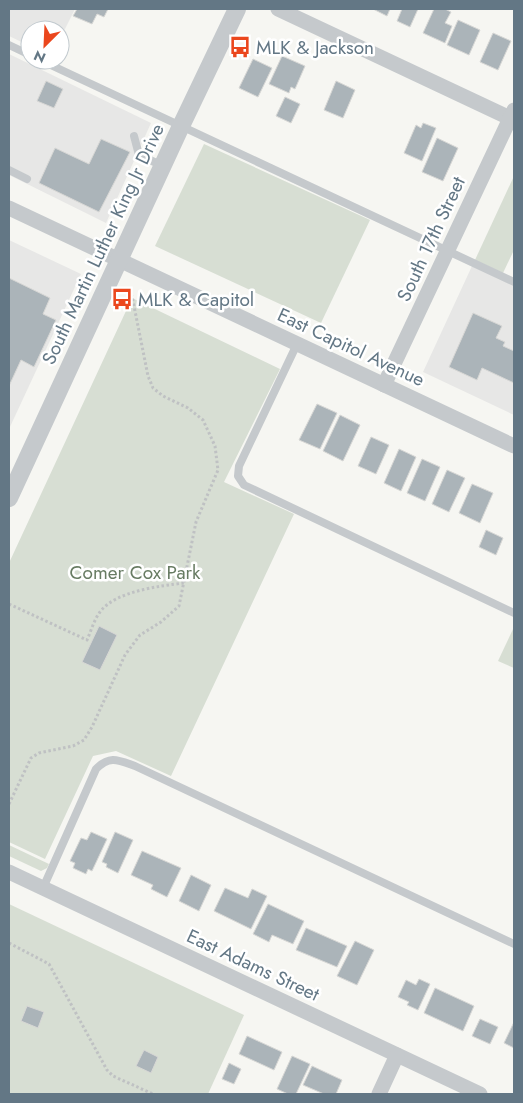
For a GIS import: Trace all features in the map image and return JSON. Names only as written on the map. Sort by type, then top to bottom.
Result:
[{"type":"street","name":"South Martin Luther King Jr Drive","points":[[9,498],[181,126],[238,9]]},
{"type":"street","points":[[278,9],[513,116]]},
{"type":"street","name":"South 17th Street","points":[[384,385],[513,116]]},
{"type":"street","name":"East Capitol Avenue","points":[[9,208],[514,446]]},
{"type":"street","name":"East Adams Street","points":[[9,872],[480,1094]]},
{"type":"street","points":[[379,1094],[397,1055]]},
{"type":"lane","points":[[61,70],[514,282]]},
{"type":"lane","points":[[134,136],[139,155],[163,166]]},
{"type":"lane","points":[[9,170],[27,178]]},
{"type":"lane","points":[[297,344],[239,466],[238,476],[244,484],[514,613]]},
{"type":"lane","points":[[43,888],[96,769],[105,761],[115,760],[135,766],[514,944]]},
{"type":"path","points":[[9,804],[31,758],[39,753],[73,746],[84,740],[92,727],[125,655],[140,635],[161,622],[179,606],[196,522],[218,470],[215,446],[203,420],[188,408],[163,396],[152,388],[132,296]]},
{"type":"path","points":[[9,604],[86,640],[100,612],[114,599],[160,586],[184,583]]},
{"type":"path","points":[[9,944],[49,964],[107,1070],[113,1076],[153,1094]]},
{"type":"shaded area","points":[[9,9],[75,9],[70,20],[20,20],[20,41],[9,36]]},
{"type":"shaded area","points":[[9,54],[20,59],[20,70],[42,70],[151,123],[106,223],[9,175]]},
{"type":"shaded area","points":[[9,240],[81,274],[9,429]]},
{"type":"shaded area","points":[[472,266],[514,286],[514,415],[423,372]]},
{"type":"green space","points":[[204,144],[370,220],[321,323],[155,246]]},
{"type":"green space","points":[[514,176],[514,250],[503,273],[475,260]]},
{"type":"green space","name":"Comer Cox Park","points":[[132,298],[280,369],[224,482],[294,514],[171,776],[116,751],[93,756],[45,859],[9,842],[9,563]]},
{"type":"green space","points":[[514,627],[514,668],[498,661]]},
{"type":"green space","points":[[9,845],[49,864],[47,868],[41,871],[9,856]]},
{"type":"green space","points":[[9,904],[244,1015],[208,1094],[9,1094]]},
{"type":"building","points":[[77,9],[108,9],[104,17],[97,14],[92,24],[73,16]]},
{"type":"building","points":[[373,9],[390,9],[387,16]]},
{"type":"building","points":[[402,9],[418,9],[410,27],[397,21]]},
{"type":"building","points":[[434,9],[445,9],[451,12],[445,23],[452,26],[445,43],[423,33]]},
{"type":"building","points":[[458,20],[480,30],[469,55],[447,45]]},
{"type":"building","points":[[493,33],[511,41],[498,70],[480,62]]},
{"type":"building","points":[[282,56],[305,66],[295,89],[291,87],[289,93],[269,84]]},
{"type":"building","points":[[253,59],[272,68],[258,97],[239,88]]},
{"type":"building","points":[[46,81],[63,89],[54,108],[37,101]]},
{"type":"building","points":[[336,81],[355,90],[343,118],[324,110]]},
{"type":"building","points":[[285,97],[300,104],[291,123],[276,116]]},
{"type":"building","points":[[423,123],[436,128],[422,161],[404,153],[416,125],[421,128]]},
{"type":"building","points":[[437,138],[458,148],[443,181],[422,172]]},
{"type":"building","points":[[101,139],[130,152],[99,212],[39,183],[55,148],[89,164]]},
{"type":"building","points":[[9,278],[50,298],[43,314],[56,320],[34,367],[21,360],[9,386]]},
{"type":"building","points":[[473,313],[502,326],[496,338],[505,342],[503,346],[514,351],[514,383],[482,368],[477,380],[449,367]]},
{"type":"building","points":[[317,404],[337,413],[320,449],[299,440]]},
{"type":"building","points":[[340,415],[360,425],[343,461],[323,451]]},
{"type":"building","points":[[371,437],[389,445],[376,474],[358,466]]},
{"type":"building","points":[[399,449],[416,457],[401,491],[384,483]]},
{"type":"building","points":[[422,459],[440,467],[425,501],[407,493]]},
{"type":"building","points":[[447,470],[465,478],[449,512],[432,504]]},
{"type":"building","points":[[472,484],[493,493],[480,523],[459,513]]},
{"type":"building","points":[[486,530],[503,538],[496,555],[479,547]]},
{"type":"building","points":[[99,626],[117,635],[100,670],[82,662]]},
{"type":"building","points":[[91,832],[107,839],[92,871],[88,869],[86,874],[73,868],[75,863],[70,861],[81,838],[87,840]]},
{"type":"building","points":[[115,832],[133,840],[118,873],[106,867],[107,864],[102,862]]},
{"type":"building","points":[[142,851],[181,868],[167,897],[151,889],[153,885],[131,875]]},
{"type":"building","points":[[191,875],[211,885],[199,911],[179,901]]},
{"type":"building","points":[[225,888],[248,898],[252,889],[267,896],[251,929],[214,911]]},
{"type":"building","points":[[268,904],[304,921],[293,944],[272,935],[269,942],[253,934]]},
{"type":"building","points":[[306,928],[347,946],[337,967],[296,950]]},
{"type":"building","points":[[355,941],[374,950],[357,985],[337,976]]},
{"type":"building","points":[[419,979],[430,984],[418,1010],[407,1005],[409,1002],[398,997],[406,980],[416,985]]},
{"type":"building","points":[[435,988],[474,1006],[463,1031],[424,1013]]},
{"type":"building","points":[[27,1006],[44,1012],[38,1028],[21,1021]]},
{"type":"building","points":[[480,1019],[498,1027],[490,1044],[472,1036]]},
{"type":"building","points":[[514,1022],[514,1048],[504,1043]]},
{"type":"building","points":[[247,1036],[282,1052],[274,1070],[239,1054]]},
{"type":"building","points":[[144,1050],[158,1057],[151,1073],[136,1066]]},
{"type":"building","points":[[292,1056],[310,1064],[296,1094],[288,1094],[277,1089]]},
{"type":"building","points":[[229,1063],[241,1069],[234,1084],[222,1079]]},
{"type":"building","points":[[312,1066],[342,1080],[336,1094],[324,1094],[303,1085]]},
{"type":"place","name":"MLK & Jackson","points":[[240,47]]},
{"type":"place","name":"MLK & Capitol","points":[[122,299]]}]
